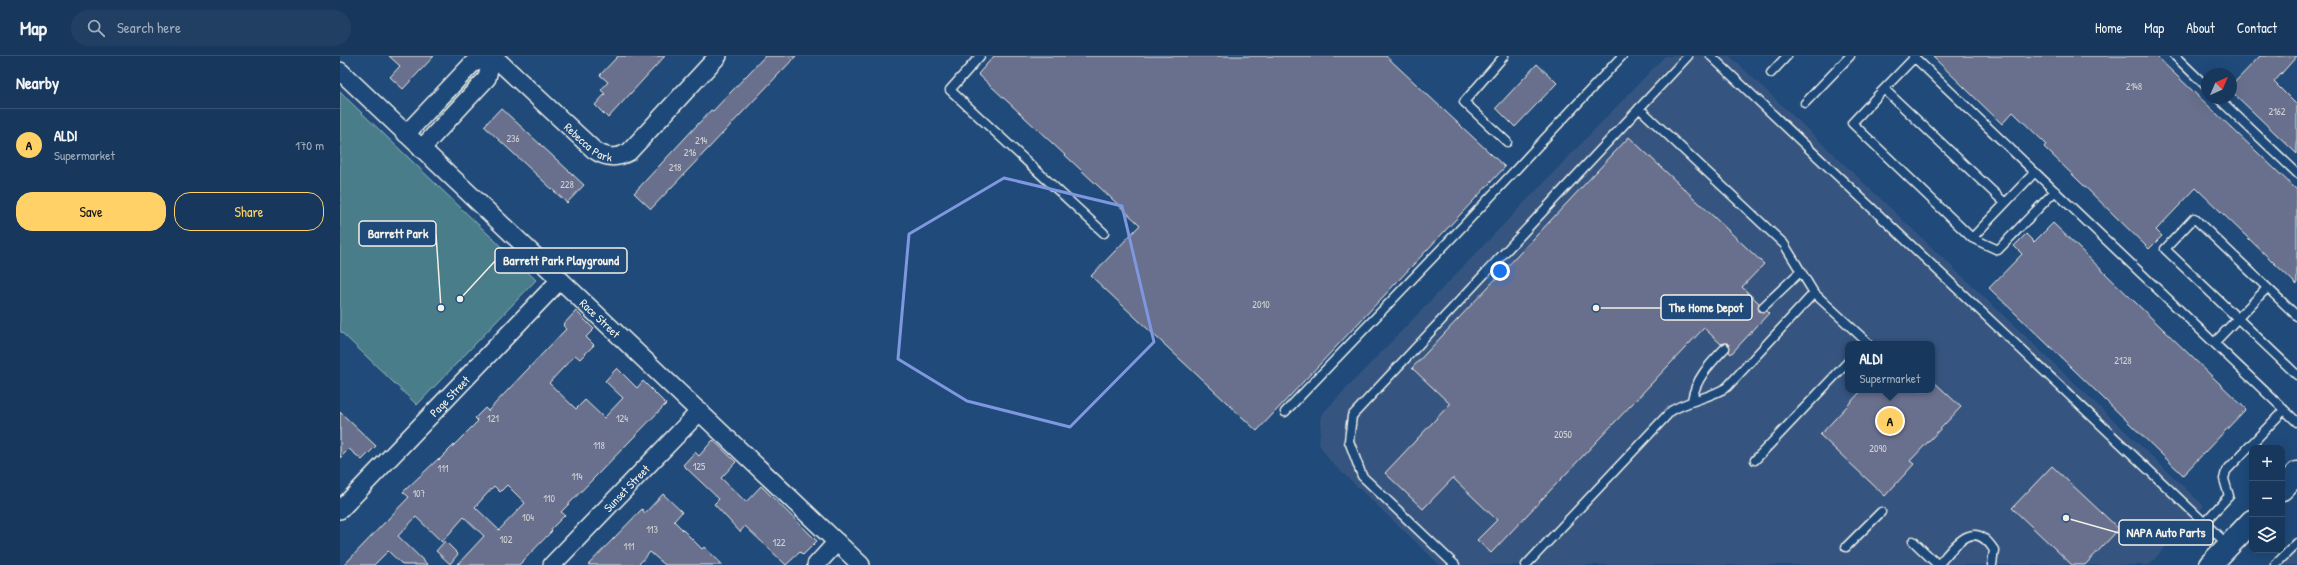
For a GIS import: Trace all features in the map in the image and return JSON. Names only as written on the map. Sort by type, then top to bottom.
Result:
[{"type":"street","name":"Rebecca Park","points":[[492,56],[594,150],[610,157],[620,156],[629,152],[718,56]]},
{"type":"street","points":[[406,134],[472,64],[492,56]]},
{"type":"street","points":[[421,149],[487,78],[492,56]]},
{"type":"street","name":"Race Street","points":[[340,71],[559,281],[565,283],[861,565]]},
{"type":"street","name":"Page Street","points":[[340,510],[559,281]]},
{"type":"street","name":"Sunset Street","points":[[552,565],[700,411]]},
{"type":"street","points":[[2210,565],[2249,524]]},
{"type":"street","points":[[816,565],[837,542]]},
{"type":"lane","points":[[980,56],[950,90],[1104,233]]},
{"type":"lane","points":[[1504,56],[1464,102],[1508,142]]},
{"type":"lane","points":[[1285,412],[1464,225],[1622,56]]},
{"type":"lane","points":[[1455,565],[1362,476],[1349,441],[1352,416],[1688,56]]},
{"type":"lane","points":[[1711,56],[2228,546]]},
{"type":"lane","points":[[1771,73],[1788,56]]},
{"type":"lane","points":[[1805,103],[1850,56]]},
{"type":"lane","points":[[2175,56],[2201,81]]},
{"type":"lane","points":[[2055,191],[1998,250],[1972,238],[1852,122],[1914,57],[2055,191],[2284,410],[2297,422]]},
{"type":"lane","points":[[1884,89],[2005,203]]},
{"type":"lane","points":[[2224,104],[2297,174]]},
{"type":"lane","points":[[1639,108],[1784,244],[1814,293],[1866,341]]},
{"type":"lane","points":[[1972,238],[2035,172]]},
{"type":"lane","points":[[2297,316],[2194,218],[2164,249],[2297,376]]},
{"type":"lane","points":[[1763,307],[1801,271]]},
{"type":"lane","points":[[2214,343],[2267,288]]},
{"type":"lane","points":[[1526,565],[1671,411],[1692,400],[1718,392],[1727,386],[1814,293]]},
{"type":"lane","points":[[1692,400],[1694,390],[1707,367],[1724,348]]},
{"type":"lane","points":[[1755,460],[1845,365]]},
{"type":"lane","points":[[2204,523],[2229,496],[2224,479],[2226,471],[2284,410]]},
{"type":"lane","points":[[1846,547],[1881,512]]},
{"type":"lane","points":[[1913,541],[1938,565],[1966,536],[1976,535],[1988,541],[1994,550],[1992,565]]},
{"type":"lane","points":[[2275,565],[2297,542]]},
{"type":"highlighted area","points":[[1004,178],[1122,206],[1154,342],[1070,427],[967,401],[898,359],[909,234]]},
{"type":"shaded area","points":[[1665,56],[1730,56],[2204,506],[2149,565],[1440,565],[1330,461],[1319,444],[1322,414]]},
{"type":"shaded area","points":[[2297,535],[2297,565],[2268,565],[2280,553],[2285,553],[2285,547]]},
{"type":"green space","points":[[470,78],[473,82],[439,119],[435,119],[434,117]]},
{"type":"green space","points":[[340,92],[536,280],[417,405],[340,331]]},
{"type":"building","points":[[389,56],[434,56],[403,89],[390,77],[400,66]]},
{"type":"building","points":[[618,56],[665,56],[608,118],[595,105],[605,94],[601,90],[608,82],[600,75]]},
{"type":"building","points":[[765,56],[796,56],[651,209],[634,193],[711,110],[713,111]]},
{"type":"building","points":[[994,56],[1386,56],[1505,167],[1257,431],[1091,276],[1140,225],[978,74]]},
{"type":"building","points":[[1932,56],[2156,56],[2201,99],[2201,104],[2207,104],[2297,190],[2297,285],[2196,188],[2156,230],[2162,236],[2149,249],[2044,147],[2046,144],[2013,112],[2002,124]]},
{"type":"building","points":[[2260,56],[2297,56],[2274,82],[2297,105],[2297,154],[2237,97],[2237,80]]},
{"type":"building","points":[[1537,64],[1557,83],[1515,127],[1496,108]]},
{"type":"building","points":[[501,108],[584,185],[567,203],[484,126]]},
{"type":"building","points":[[1629,137],[1764,264],[1742,287],[1759,303],[1759,311],[1767,311],[1769,313],[1731,354],[1729,352],[1729,344],[1721,344],[1704,328],[1491,553],[1477,540],[1497,520],[1453,478],[1423,509],[1385,473],[1450,404],[1412,368]]},
{"type":"building","points":[[2053,223],[2246,409],[2183,475],[1989,288],[2022,254],[2014,246],[2026,234],[2034,242]]},
{"type":"building","points":[[576,311],[594,329],[586,337],[594,345],[580,359],[575,355],[549,383],[576,409],[585,400],[604,418],[623,398],[605,381],[617,368],[637,388],[643,381],[666,404],[561,512],[565,515],[551,529],[552,531],[519,565],[457,565],[484,536],[464,517],[442,542],[416,517],[398,536],[428,565],[403,565],[388,551],[374,565],[344,565],[409,497],[403,492],[438,459],[439,460],[478,421],[475,418],[485,408],[488,411],[566,329],[563,325]],"holes":[[[507,485],[525,503],[499,530],[475,507],[494,486],[500,492]]]},
{"type":"building","points":[[1935,383],[1961,407],[1910,461],[1914,464],[1885,496],[1820,435],[1859,393],[1935,393]]},
{"type":"building","points":[[340,412],[376,446],[362,460],[349,449],[340,458]]},
{"type":"building","points":[[713,440],[736,462],[721,478],[746,502],[761,486],[817,541],[803,555],[800,552],[786,565],[745,526],[740,532],[714,504],[719,499],[683,465],[695,452],[699,456]]},
{"type":"building","points":[[2052,466],[2119,529],[2085,565],[2072,565],[2012,508]]},
{"type":"building","points":[[663,494],[682,512],[674,521],[702,549],[704,547],[723,565],[665,565],[650,552],[638,565],[588,565],[642,509],[645,513]]},
{"type":"building","points":[[445,541],[458,554],[450,564],[436,551]]},
{"type":"place","name":"Barrett Park Playground","points":[[460,299]]},
{"type":"place","name":"Barrett Park","points":[[441,308]]},
{"type":"place","name":"The Home Depot","points":[[1596,308]]},
{"type":"place","name":"ALDI","points":[[1890,421]]},
{"type":"place","name":"NAPA Auto Parts","points":[[2066,518]]}]
